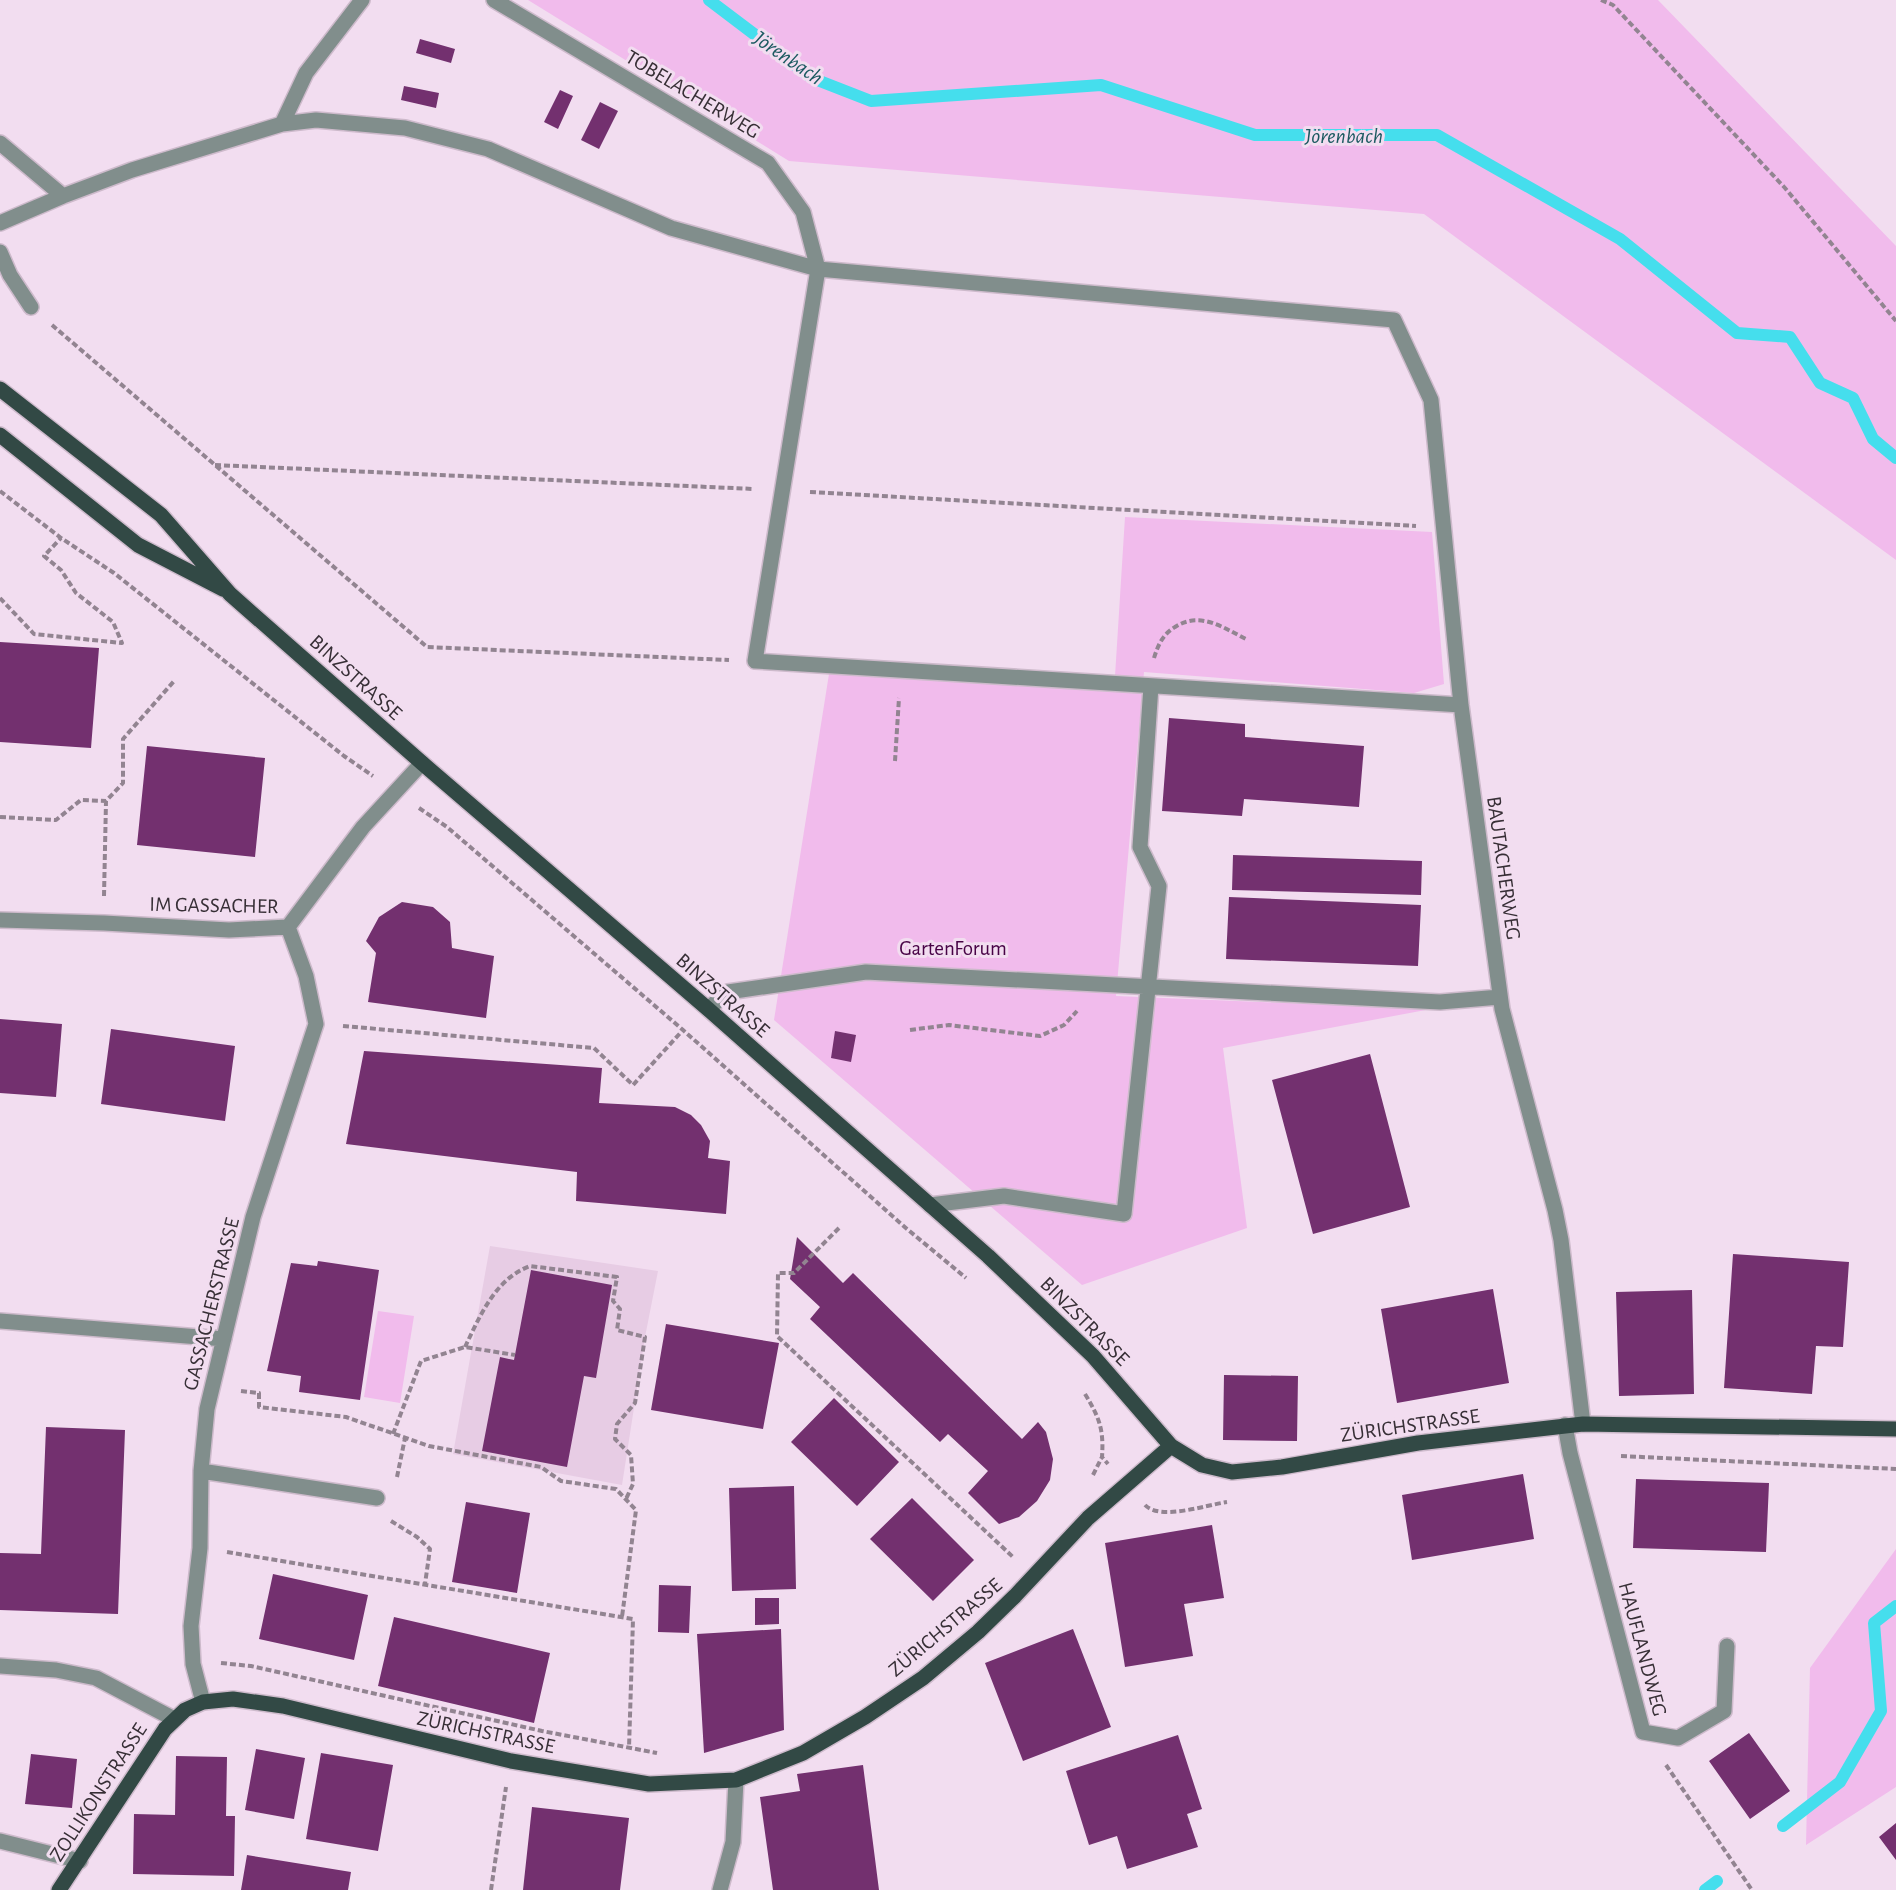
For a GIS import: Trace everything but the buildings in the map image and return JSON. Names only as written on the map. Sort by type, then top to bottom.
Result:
[{"type":"main road","name":"BINZSTRASSE","points":[[0,390],[161,515],[231,594],[422,763],[708,1009],[1036,1300],[1093,1356],[1171,1446]]},
{"type":"main road","name":"BINZSTRASSE","points":[[0,435],[138,545],[231,594]]},
{"type":"main road","name":"ZÜRICHSTRASSE","points":[[174,1719],[185,1710],[203,1702],[233,1699],[283,1706],[511,1761],[649,1784],[736,1780],[802,1753],[865,1717],[923,1678],[978,1632],[1088,1518],[1171,1446],[1202,1465],[1232,1472],[1282,1467],[1418,1443],[1565,1425],[1896,1429]]},
{"type":"main road","name":"ZOLLIKONSTRASSE","points":[[59,1890],[80,1861],[155,1742],[174,1719]]},
{"type":"street","points":[[282,124],[306,73],[362,0]]},
{"type":"street","name":"TOBELACHERWEG","points":[[494,0],[768,163],[803,212],[818,269]]},
{"type":"street","points":[[0,223],[132,170],[282,124],[316,120],[405,128],[488,149],[671,228],[818,269],[755,661],[1461,705]]},
{"type":"street","points":[[0,143],[63,196]]},
{"type":"street","points":[[0,252],[10,275],[31,307]]},
{"type":"street","name":"BAUTACHERWEG","points":[[818,269],[1394,320],[1431,400],[1461,705],[1500,997],[1511,1049],[1559,1230],[1583,1424]]},
{"type":"street","points":[[930,1205],[1004,1196],[1124,1214],[1159,886],[1140,846],[1151,686]]},
{"type":"street","name":"IM GASSACHER","points":[[0,920],[229,930],[288,927],[363,827],[422,763]]},
{"type":"street","name":"GASSACHERSTRASSE","points":[[203,1702],[193,1664],[191,1626],[200,1548],[201,1471],[207,1409],[253,1217],[316,1024],[306,976],[288,927]]},
{"type":"street","points":[[708,1009],[728,992],[866,972],[1440,1002],[1500,997]]},
{"type":"street","points":[[0,1321],[224,1339]]},
{"type":"street","name":"HAUFLANDWEG","points":[[1565,1425],[1570,1453],[1643,1732]]},
{"type":"street","points":[[201,1471],[377,1498]]},
{"type":"street","points":[[1643,1732],[1678,1738],[1724,1711],[1727,1646]]},
{"type":"street","points":[[0,1666],[56,1670],[96,1678],[174,1719]]},
{"type":"street","points":[[720,1890],[733,1842],[736,1780]]},
{"type":"street","points":[[0,1841],[80,1861]]},
{"type":"path","points":[[1601,0],[1613,4],[1777,179],[1896,321]]},
{"type":"path","points":[[31,307],[427,647],[755,661]]},
{"type":"path","points":[[215,465],[782,491],[1444,528]]},
{"type":"path","points":[[0,491],[61,538],[114,573],[344,756],[447,827],[968,1280]]},
{"type":"path","points":[[0,598],[34,634],[122,643],[113,622],[76,592],[61,570],[44,556],[61,538]]},
{"type":"path","points":[[1151,686],[1154,657],[1159,642],[1170,629],[1185,620],[1199,618],[1214,622],[1246,639]]},
{"type":"path","points":[[104,923],[106,801],[123,783],[123,739],[175,680]]},
{"type":"path","points":[[0,817],[56,820],[81,800],[106,801]]},
{"type":"path","points":[[910,1029],[949,1025],[1040,1036],[1064,1025],[1079,1009],[1086,985]]},
{"type":"path","points":[[316,1024],[594,1048],[633,1085],[682,1029]]},
{"type":"path","points":[[839,1228],[794,1273],[778,1273],[777,1336],[1016,1560],[1010,1566]]},
{"type":"path","points":[[465,1347],[490,1297],[521,1269],[530,1266],[617,1277],[613,1301],[620,1309],[617,1330],[645,1337],[635,1403],[617,1424],[615,1439],[631,1455],[633,1484],[626,1499]]},
{"type":"path","points":[[393,1434],[421,1361],[465,1347],[515,1355]]},
{"type":"path","points":[[213,1386],[259,1393],[259,1407],[346,1417],[429,1446],[541,1467],[561,1481],[616,1489],[636,1510],[622,1617]]},
{"type":"path","points":[[1083,1391],[1100,1419],[1103,1440],[1102,1457],[1094,1475],[1086,1483]]},
{"type":"path","points":[[399,1469],[405,1438]]},
{"type":"path","points":[[1617,1456],[1896,1469]]},
{"type":"path","points":[[1102,1457],[1150,1510],[1163,1513],[1237,1500]]},
{"type":"path","points":[[388,1519],[417,1537],[430,1549],[425,1584]]},
{"type":"path","points":[[200,1548],[633,1619],[629,1748]]},
{"type":"path","points":[[193,1664],[222,1663],[251,1666],[542,1731],[665,1754]]},
{"type":"path","name":"HAUFLANDWEG","points":[[1643,1732],[1752,1890]]},
{"type":"path","points":[[491,1890],[511,1761]]},
{"type":"shaded area","points":[[490,1246],[658,1271],[645,1337],[622,1485],[453,1454]]},
{"type":"green space","points":[[528,0],[1658,0],[1896,246],[1896,560],[1424,214],[789,161]]},
{"type":"green space","name":"GartenForum","points":[[1125,517],[1432,532],[1444,684],[1414,693],[1144,672],[1116,996],[1431,1009],[1223,1048],[1247,1228],[1082,1285],[774,1020],[829,674],[1114,692]]},
{"type":"green space","points":[[378,1311],[414,1316],[400,1403],[364,1397]]},
{"type":"green space","points":[[1896,1549],[1896,1787],[1806,1845],[1810,1668]]},
{"type":"waterway","name":"Jörenbach","points":[[709,0],[812,78],[871,101],[1101,85],[1255,135],[1437,135],[1620,239],[1737,333],[1790,337],[1820,383],[1853,398],[1873,439],[1896,458]]},
{"type":"waterway","name":"Jörenbach","points":[[1783,1826],[1840,1782],[1881,1711],[1874,1623],[1896,1606]]},
{"type":"waterway","name":"Jörenbach","points":[[1705,1890],[1717,1881]]}]
